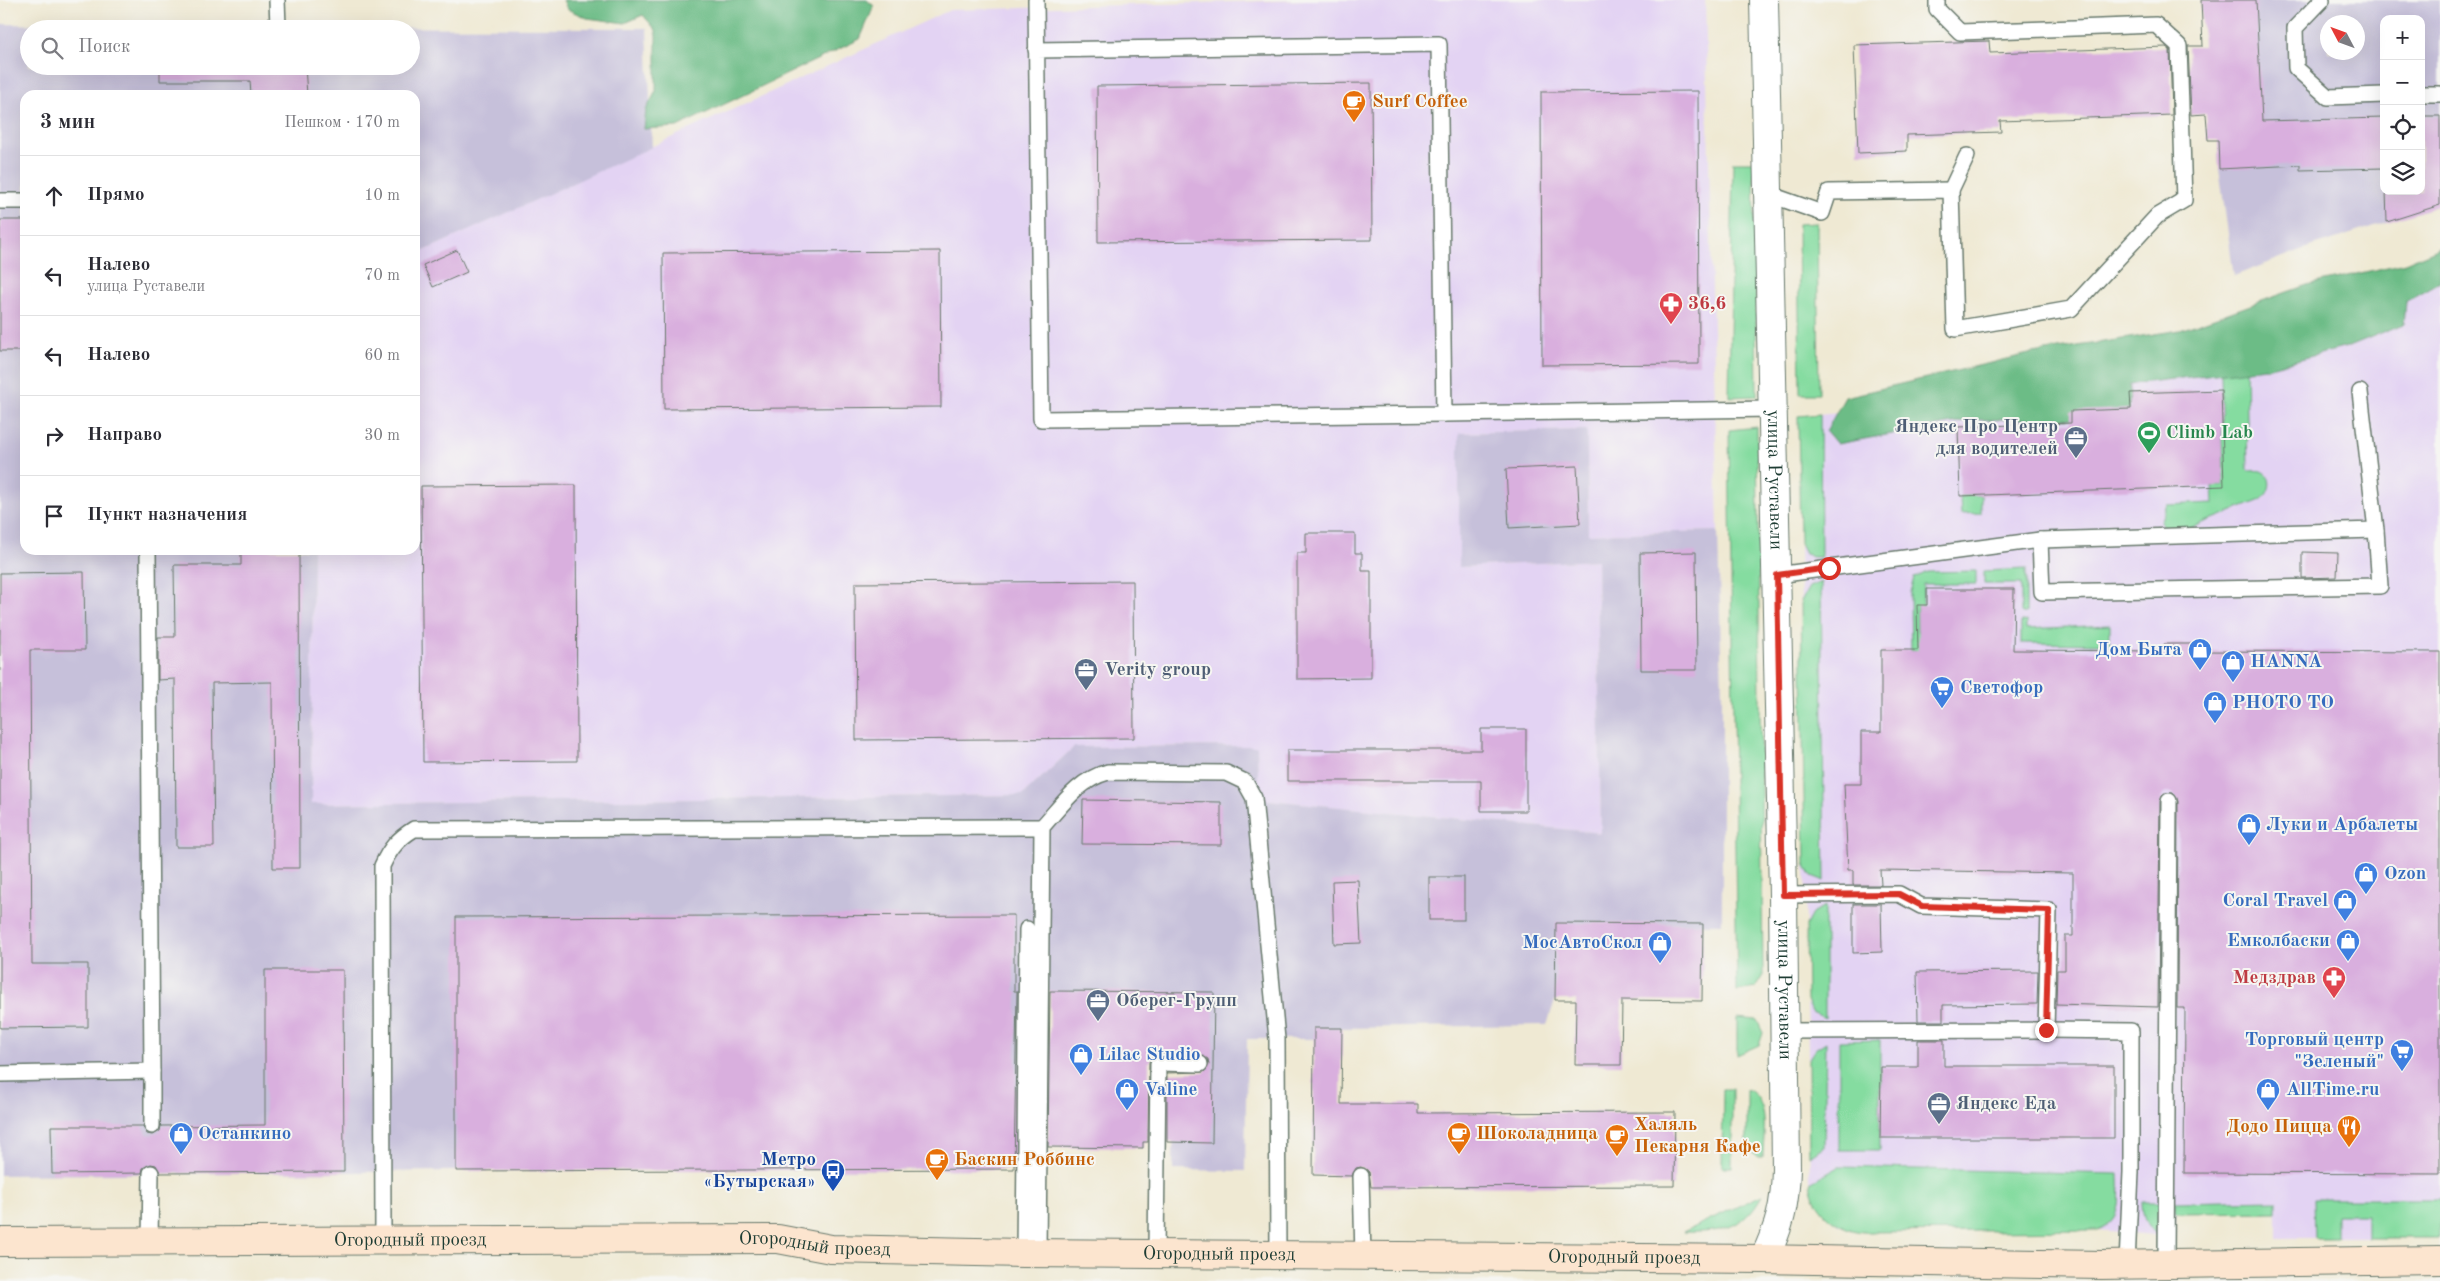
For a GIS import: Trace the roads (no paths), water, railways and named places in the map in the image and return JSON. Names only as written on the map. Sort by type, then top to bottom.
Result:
[{"type":"main road","name":"Огородный проезд","points":[[0,1242],[778,1239],[831,1249],[1031,1253],[2127,1264],[2440,1260]]},
{"type":"main road","name":"улица Руставели","points":[[1748,1281],[1764,1259]]},
{"type":"street","name":"улица Руставели","points":[[1764,0],[1785,1030],[1785,1204],[1777,1232],[1764,1259]]},
{"type":"lane","points":[[278,0],[278,20]]},
{"type":"lane","points":[[1036,0],[1041,420],[1772,409]]},
{"type":"lane","points":[[1937,0],[1937,9],[1960,32],[2156,25],[2179,46],[2184,200],[2158,216],[2071,309],[1955,329],[1951,190],[1967,156]]},
{"type":"lane","points":[[2322,0],[2295,28],[2296,68],[2328,97],[2380,95]]},
{"type":"lane","points":[[1036,50],[1439,44],[1444,414]]},
{"type":"lane","points":[[2425,94],[2440,94]]},
{"type":"lane","points":[[1768,194],[1822,213],[1829,192],[1951,190]]},
{"type":"lane","points":[[0,201],[20,201]]},
{"type":"lane","points":[[2040,540],[2042,592],[2380,586],[2376,530],[2360,392]]},
{"type":"lane","points":[[1777,575],[2040,540],[2376,530]]},
{"type":"lane","points":[[148,555],[152,1126]]},
{"type":"lane","points":[[1031,1253],[1042,827],[1076,789],[1095,776],[1108,772],[1226,773],[1237,776],[1250,788],[1254,798],[1278,1039],[1278,1255]]},
{"type":"lane","points":[[2166,1264],[2169,801]]},
{"type":"lane","points":[[383,1240],[382,866],[388,851],[398,839],[414,829],[1042,827]]},
{"type":"lane","points":[[1783,895],[1899,894],[1922,906],[2049,910],[2046,1030]]},
{"type":"lane","points":[[1027,928],[1031,1253]]},
{"type":"lane","points":[[1785,1030],[2131,1031],[2131,1172],[2127,1264]]},
{"type":"lane","points":[[1156,1253],[1158,1063],[1200,1064]]},
{"type":"lane","points":[[0,1074],[152,1071]]},
{"type":"lane","points":[[150,1241],[151,1173]]},
{"type":"lane","points":[[1361,1176],[1363,1257]]},
{"type":"place","name":"Surf Coffee","points":[[1354,123]]},
{"type":"place","name":"36,6","points":[[1671,325]]},
{"type":"place","name":"Climb Lab","points":[[2149,454]]},
{"type":"place","name":"Яндекс Про Центр для водителей","points":[[2076,459]]},
{"type":"place","name":"Дом Быта","points":[[2200,671]]},
{"type":"place","name":"HANNA","points":[[2233,683]]},
{"type":"place","name":"Verity group","points":[[1086,691]]},
{"type":"place","name":"Светофор","points":[[1942,709]]},
{"type":"place","name":"PHOTO TO","points":[[2215,724]]},
{"type":"place","name":"Луки и Арбалеты","points":[[2249,846]]},
{"type":"place","name":"Ozon","points":[[2366,895]]},
{"type":"place","name":"Coral Travel","points":[[2345,922]]},
{"type":"place","name":"Емколбаски","points":[[2348,962]]},
{"type":"place","name":"МосАвтоСкол","points":[[1660,964]]},
{"type":"place","name":"Медздрав","points":[[2334,999]]},
{"type":"place","name":"Оберег-Групп","points":[[1098,1022]]},
{"type":"place","name":"Торговый центр \"Зеленый\"","points":[[2402,1072]]},
{"type":"place","name":"Lilac Studio","points":[[1081,1076]]},
{"type":"place","name":"Valine","points":[[1127,1111]]},
{"type":"place","name":"AllTime.ru","points":[[2268,1111]]},
{"type":"place","name":"Яндекс Еда","points":[[1939,1125]]},
{"type":"place","name":"Додо Пицца","points":[[2349,1148]]},
{"type":"place","name":"Останкино","points":[[181,1155]]},
{"type":"place","name":"Шоколадница","points":[[1459,1155]]},
{"type":"place","name":"Халяль Пекарня Кафе","points":[[1617,1157]]},
{"type":"place","name":"Баскин Роббинс","points":[[937,1181]]},
{"type":"place","name":"Метро «Бутырская»","points":[[833,1192]]}]
